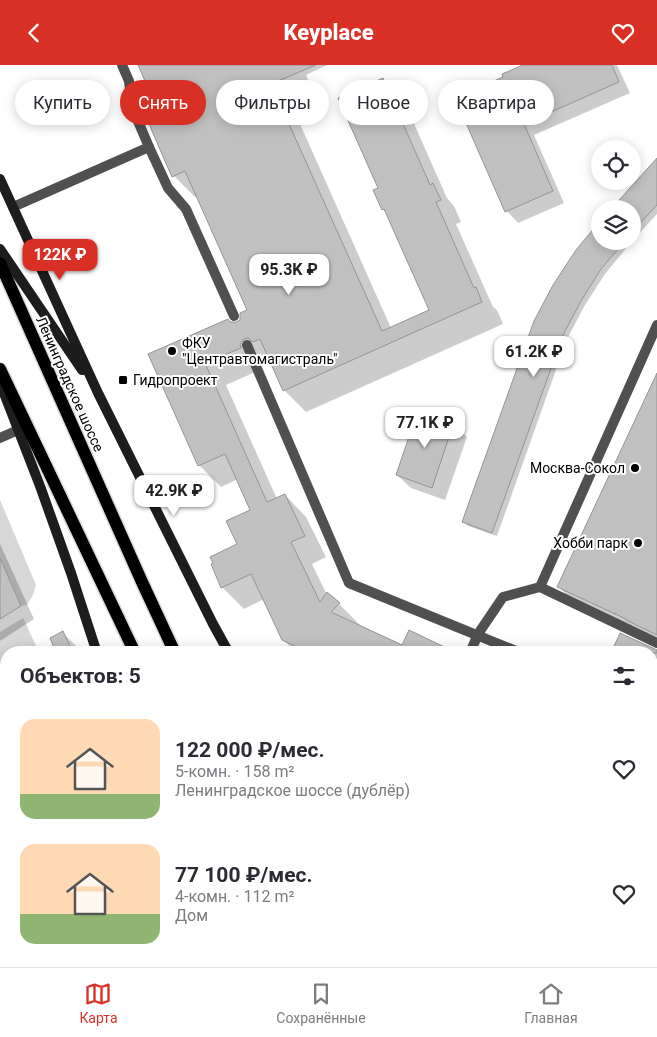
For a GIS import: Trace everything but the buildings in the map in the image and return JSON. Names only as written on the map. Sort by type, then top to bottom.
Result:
[{"type":"main road","points":[[0,179],[98,393],[225,646]]},
{"type":"main road","points":[[0,249],[98,393]]},
{"type":"main road","name":"Ленинградское шоссе","points":[[0,263],[145,591],[172,646]]},
{"type":"main road","points":[[0,369],[132,646]]},
{"type":"main road","points":[[0,383],[63,549],[95,646]]},
{"type":"street","points":[[122,65],[129,81],[132,107],[149,147],[168,188],[186,209],[234,316]]},
{"type":"street","points":[[13,207],[149,147]]},
{"type":"street","points":[[540,587],[657,325]]},
{"type":"street","points":[[247,345],[349,583],[506,646]]},
{"type":"street","points":[[0,438],[18,430]]},
{"type":"street","points":[[473,646],[478,634],[504,597],[540,587],[657,643]]},
{"type":"shaded area","points":[[0,500],[36,585],[27,605],[21,606],[0,558]]},
{"type":"shaded area","points":[[23,618],[36,646],[0,646],[0,632]]},
{"type":"place","name":"ФКУ \"Центравтомагистраль\"","points":[[172,351]]},
{"type":"place","name":"Гидропроект","points":[[123,380]]},
{"type":"place","name":"Москва-Сокол","points":[[635,468]]},
{"type":"place","name":"Хобби парк","points":[[638,543]]}]
